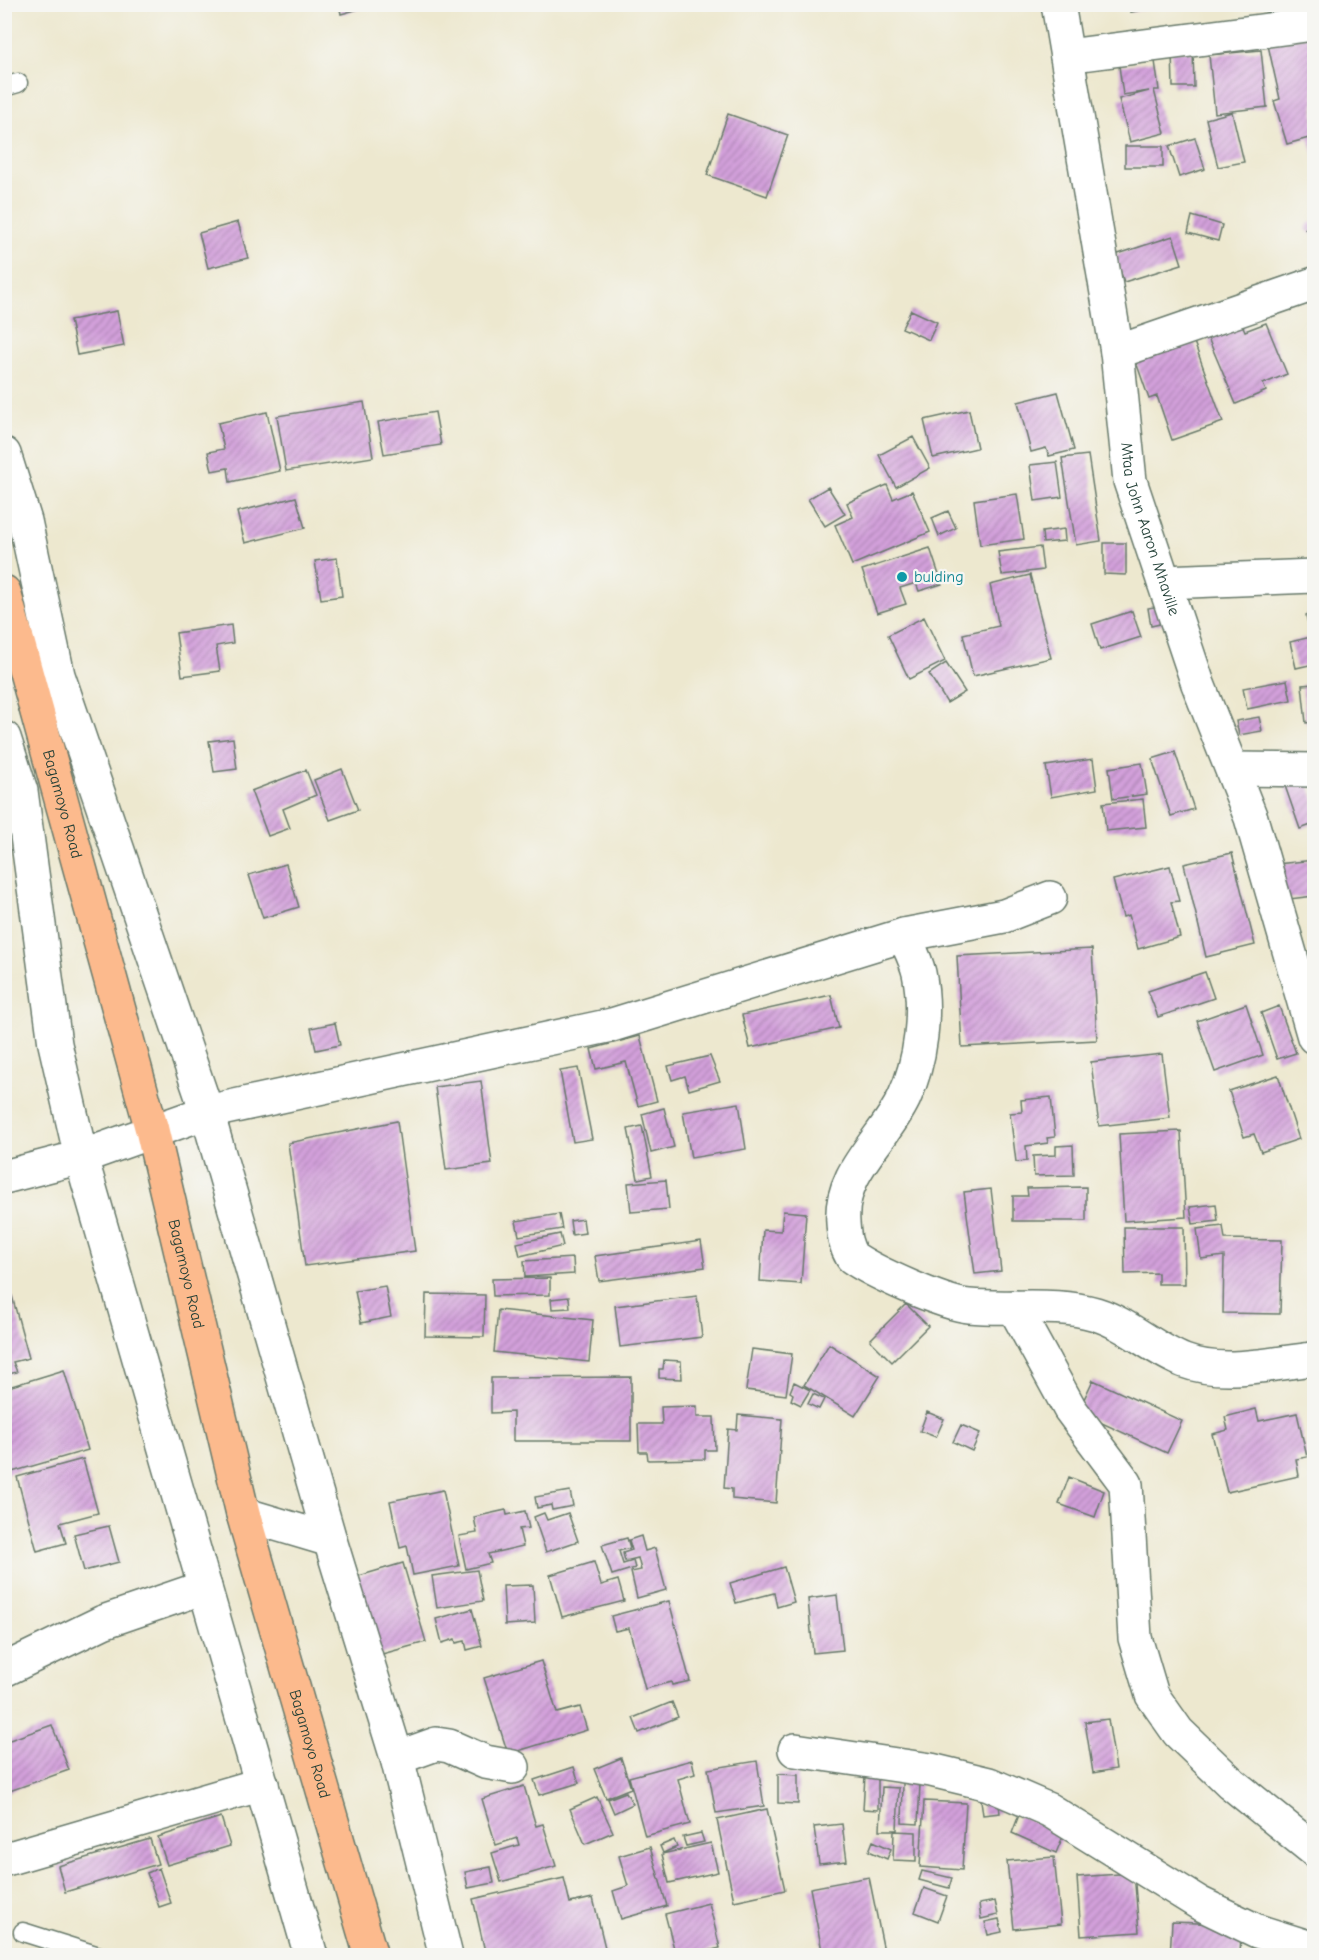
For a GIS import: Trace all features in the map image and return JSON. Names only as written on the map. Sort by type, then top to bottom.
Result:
[{"type":"highway","name":"Bagamoyo Road","points":[[4,592],[152,1130],[243,1514],[371,1956]]},
{"type":"street","name":"Mtaa John Aaron Mhaville","points":[[1058,4],[1117,352],[1130,481],[1198,684],[1251,818],[1314,1037]]},
{"type":"street","points":[[1067,56],[1314,24]]},
{"type":"street","points":[[1117,352],[1314,284]]},
{"type":"street","points":[[4,454],[25,521],[58,675],[207,1112],[330,1540],[396,1758],[446,1956]]},
{"type":"street","points":[[1164,582],[1314,576]]},
{"type":"street","points":[[4,738],[21,791],[55,1044],[81,1157],[311,1956]]},
{"type":"street","points":[[1233,769],[1314,770]]},
{"type":"street","points":[[4,1177],[81,1157],[207,1112],[612,1025],[903,935],[1004,916],[1050,898]]},
{"type":"street","points":[[903,935],[919,971],[924,1015],[915,1063],[904,1098],[849,1181],[842,1204],[845,1245],[852,1257],[939,1297],[967,1306],[1069,1309],[1095,1314],[1183,1361],[1200,1365],[1227,1368],[1314,1359]]},
{"type":"street","points":[[1014,1308],[1070,1409],[1126,1484],[1135,1638],[1152,1695],[1178,1731],[1231,1783],[1314,1850]]},
{"type":"street","points":[[243,1514],[330,1540]]},
{"type":"street","points":[[4,1670],[103,1622],[205,1587]]},
{"type":"street","points":[[396,1758],[436,1744],[449,1746],[485,1762],[513,1767]]},
{"type":"street","points":[[795,1750],[931,1770],[989,1784],[1049,1810],[1199,1903],[1257,1931],[1314,1949]]},
{"type":"street","points":[[4,1857],[6,1859],[262,1784]]},
{"type":"lane","points":[[23,1932],[99,1956]]},
{"type":"building","points":[[339,4],[373,4],[373,5],[341,14]]},
{"type":"building","points":[[1130,4],[1163,4],[1163,6],[1131,12]]},
{"type":"building","points":[[1314,34],[1314,155],[1309,138],[1287,144],[1274,101],[1280,99],[1268,45]]},
{"type":"building","points":[[1261,50],[1267,107],[1215,113],[1209,55]]},
{"type":"building","points":[[1172,51],[1193,51],[1194,87],[1173,87]]},
{"type":"building","points":[[1155,61],[1159,90],[1154,90],[1165,133],[1130,142],[1119,99],[1149,91],[1123,95],[1119,66]]},
{"type":"building","points":[[1232,112],[1244,162],[1218,167],[1206,119]]},
{"type":"building","points":[[728,114],[788,135],[767,196],[707,175]]},
{"type":"building","points":[[1195,138],[1205,169],[1179,177],[1169,146]]},
{"type":"building","points":[[1125,146],[1163,146],[1163,167],[1125,167]]},
{"type":"building","points":[[1192,216],[1222,225],[1218,241],[1188,233]]},
{"type":"building","points":[[238,222],[248,258],[208,268],[199,233]]},
{"type":"building","points":[[1310,222],[1314,225],[1314,236],[1305,229]]},
{"type":"building","points":[[1173,236],[1182,264],[1124,282],[1115,255]]},
{"type":"building","points":[[911,310],[937,322],[929,340],[902,328]]},
{"type":"building","points":[[117,311],[124,346],[77,355],[70,320]]},
{"type":"building","points":[[1266,323],[1287,374],[1263,384],[1266,391],[1236,404],[1208,338],[1242,324],[1245,331]]},
{"type":"building","points":[[1194,342],[1223,422],[1172,440],[1157,396],[1149,399],[1136,362]]},
{"type":"building","points":[[1058,392],[1074,450],[1049,456],[1046,448],[1031,452],[1018,402]]},
{"type":"building","points":[[364,402],[373,457],[286,471],[277,416]]},
{"type":"building","points":[[969,410],[977,448],[933,458],[924,420]]},
{"type":"building","points":[[267,412],[280,471],[230,482],[228,468],[212,471],[208,452],[224,449],[218,423]]},
{"type":"building","points":[[435,412],[441,445],[384,454],[378,422]]},
{"type":"building","points":[[913,437],[930,468],[896,487],[879,455]]},
{"type":"building","points":[[1088,455],[1101,541],[1076,545],[1062,458]]},
{"type":"building","points":[[1057,462],[1062,497],[1035,501],[1030,465]]},
{"type":"building","points":[[887,485],[893,499],[912,491],[930,532],[852,565],[835,525],[853,517],[847,503]]},
{"type":"building","points":[[828,487],[845,514],[825,526],[808,499]]},
{"type":"building","points":[[1017,494],[1024,539],[980,545],[974,500]]},
{"type":"building","points":[[296,497],[305,528],[245,543],[237,512]]},
{"type":"building","points":[[948,511],[956,528],[939,536],[932,518]]},
{"type":"building","points":[[1064,529],[1065,541],[1043,543],[1042,532]]},
{"type":"building","points":[[1104,543],[1126,543],[1126,575],[1104,574]]},
{"type":"building","points":[[1040,547],[1043,570],[1002,575],[998,552]]},
{"type":"building","name":"bulding","points":[[930,548],[942,584],[919,591],[916,583],[900,588],[906,604],[877,613],[862,570]]},
{"type":"building","points":[[337,558],[342,596],[321,599],[315,561]]},
{"type":"building","points":[[1030,575],[1051,658],[973,676],[963,634],[999,626],[990,585]]},
{"type":"building","points":[[1170,604],[1173,621],[1151,626],[1148,608]]},
{"type":"building","points":[[1132,611],[1141,637],[1100,650],[1092,624]]},
{"type":"building","points":[[1314,613],[1314,664],[1296,668],[1290,642],[1311,637],[1306,615]]},
{"type":"building","points":[[924,617],[945,661],[909,679],[888,635]]},
{"type":"building","points":[[231,625],[233,643],[216,646],[220,671],[182,676],[176,633]]},
{"type":"building","points":[[946,663],[965,692],[947,703],[929,674]]},
{"type":"building","points":[[1287,680],[1291,700],[1247,709],[1243,688]]},
{"type":"building","points":[[1314,684],[1314,722],[1306,723],[1302,685]]},
{"type":"building","points":[[1259,717],[1262,731],[1239,735],[1236,721]]},
{"type":"building","points":[[233,738],[237,769],[214,772],[209,741]]},
{"type":"building","points":[[1175,752],[1194,809],[1171,816],[1152,759]]},
{"type":"building","points":[[1093,759],[1097,789],[1051,797],[1046,766]]},
{"type":"building","points":[[1142,763],[1147,794],[1113,799],[1109,768]]},
{"type":"building","points":[[342,769],[358,810],[330,820],[314,780]]},
{"type":"building","points":[[306,770],[316,795],[283,809],[290,828],[268,836],[251,791]]},
{"type":"building","points":[[1306,776],[1314,799],[1314,824],[1300,829],[1284,783]]},
{"type":"building","points":[[1143,799],[1146,827],[1106,831],[1103,803]]},
{"type":"building","points":[[1232,853],[1255,945],[1206,957],[1184,864]]},
{"type":"building","points":[[1314,860],[1314,896],[1281,900],[1277,864]]},
{"type":"building","points":[[286,864],[299,907],[263,918],[249,875]]},
{"type":"building","points":[[1170,866],[1179,901],[1171,902],[1180,937],[1138,949],[1129,915],[1123,917],[1113,880]]},
{"type":"building","points":[[1092,949],[1097,1040],[962,1047],[957,956]]},
{"type":"building","points":[[1205,972],[1214,998],[1158,1017],[1148,991]]},
{"type":"building","points":[[831,995],[839,1028],[750,1048],[742,1015]]},
{"type":"building","points":[[1246,1004],[1263,1055],[1215,1072],[1197,1021]]},
{"type":"building","points":[[1279,1006],[1296,1053],[1277,1059],[1261,1013]]},
{"type":"building","points":[[335,1023],[340,1045],[316,1050],[311,1028]]},
{"type":"building","points":[[640,1036],[657,1101],[638,1106],[626,1062],[596,1069],[591,1049]]},
{"type":"building","points":[[1162,1054],[1170,1118],[1099,1126],[1091,1062]]},
{"type":"building","points":[[710,1056],[720,1081],[689,1090],[685,1076],[672,1080],[668,1066]]},
{"type":"building","points":[[578,1068],[592,1139],[573,1142],[560,1071]]},
{"type":"building","points":[[1278,1075],[1299,1139],[1261,1152],[1254,1134],[1244,1137],[1229,1091]]},
{"type":"building","points":[[481,1081],[492,1164],[446,1170],[435,1087]]},
{"type":"building","points":[[1051,1097],[1055,1137],[1047,1138],[1048,1143],[1026,1146],[1027,1161],[1016,1162],[1010,1113],[1022,1112],[1021,1100]]},
{"type":"building","points":[[739,1103],[746,1149],[691,1158],[683,1112]]},
{"type":"building","points":[[664,1108],[674,1147],[651,1153],[642,1114]]},
{"type":"building","points":[[397,1121],[415,1251],[305,1266],[288,1143]]},
{"type":"building","points":[[642,1126],[652,1176],[638,1179],[628,1129]]},
{"type":"building","points":[[1181,1131],[1186,1217],[1124,1221],[1119,1134]]},
{"type":"building","points":[[1073,1145],[1074,1175],[1034,1176],[1033,1156],[1056,1155],[1056,1146]]},
{"type":"building","points":[[666,1180],[669,1209],[631,1212],[628,1183]]},
{"type":"building","points":[[1086,1187],[1086,1221],[1013,1221],[1013,1196],[1028,1196],[1027,1188]]},
{"type":"building","points":[[991,1189],[1001,1271],[975,1274],[964,1192]]},
{"type":"building","points":[[1216,1204],[1218,1221],[1193,1224],[1190,1207]]},
{"type":"building","points":[[783,1211],[806,1213],[801,1284],[760,1281],[763,1230],[781,1231]]},
{"type":"building","points":[[559,1214],[562,1229],[519,1236],[516,1221]]},
{"type":"building","points":[[583,1219],[585,1233],[572,1235],[570,1221]]},
{"type":"building","points":[[1223,1226],[1225,1239],[1282,1240],[1280,1314],[1223,1313],[1224,1256],[1201,1259],[1197,1229]]},
{"type":"building","points":[[1124,1227],[1184,1227],[1185,1284],[1158,1284],[1158,1273],[1125,1274]]},
{"type":"building","points":[[560,1234],[563,1246],[520,1256],[517,1243]]},
{"type":"building","points":[[701,1241],[705,1267],[599,1281],[595,1256]]},
{"type":"building","points":[[573,1258],[574,1274],[525,1277],[524,1261]]},
{"type":"building","points":[[550,1278],[550,1295],[493,1296],[492,1279]]},
{"type":"building","points":[[385,1286],[391,1317],[361,1323],[355,1291]]},
{"type":"building","points":[[426,1294],[485,1295],[484,1337],[425,1336]]},
{"type":"building","points":[[12,1296],[29,1358],[13,1362],[17,1372],[4,1375],[4,1298]]},
{"type":"building","points":[[697,1296],[702,1337],[620,1347],[615,1306]]},
{"type":"building","points":[[569,1297],[570,1308],[552,1309],[551,1299]]},
{"type":"building","points":[[906,1304],[928,1326],[892,1362],[870,1340]]},
{"type":"building","points":[[498,1310],[593,1320],[589,1362],[494,1352]]},
{"type":"building","points":[[829,1344],[880,1376],[855,1416],[804,1385]]},
{"type":"building","points":[[752,1349],[792,1354],[786,1395],[746,1390]]},
{"type":"building","points":[[664,1360],[681,1361],[682,1379],[659,1378],[659,1369],[663,1369]]},
{"type":"building","points":[[64,1370],[88,1450],[5,1474],[5,1388]]},
{"type":"building","points":[[631,1377],[631,1441],[513,1441],[513,1412],[491,1413],[491,1378]]},
{"type":"building","points":[[1093,1380],[1182,1421],[1167,1453],[1078,1412]]},
{"type":"building","points":[[794,1382],[810,1390],[801,1405],[791,1400],[793,1394],[790,1392]]},
{"type":"building","points":[[813,1394],[824,1399],[819,1409],[808,1404]]},
{"type":"building","points":[[697,1406],[697,1417],[714,1417],[715,1450],[705,1450],[705,1459],[648,1460],[647,1452],[639,1452],[638,1424],[662,1424],[661,1407]]},
{"type":"building","points":[[1256,1409],[1259,1421],[1297,1413],[1307,1457],[1296,1459],[1299,1476],[1227,1492],[1212,1434],[1228,1430],[1225,1417]]},
{"type":"building","points":[[927,1412],[944,1419],[936,1437],[920,1431]]},
{"type":"building","points":[[738,1415],[782,1419],[776,1503],[732,1499],[732,1489],[724,1488],[728,1429],[737,1430]]},
{"type":"building","points":[[961,1425],[980,1433],[972,1451],[953,1442]]},
{"type":"building","points":[[83,1459],[98,1513],[60,1523],[66,1543],[37,1551],[17,1477]]},
{"type":"building","points":[[1069,1477],[1104,1491],[1095,1517],[1059,1504]]},
{"type":"building","points":[[443,1490],[459,1566],[413,1575],[407,1546],[400,1548],[390,1501]]},
{"type":"building","points":[[570,1491],[573,1506],[552,1510],[551,1505],[537,1508],[535,1497]]},
{"type":"building","points":[[506,1510],[507,1515],[525,1511],[529,1528],[519,1529],[523,1546],[488,1554],[491,1563],[466,1569],[459,1536],[477,1533],[474,1517]]},
{"type":"building","points":[[544,1513],[547,1520],[568,1513],[578,1541],[546,1552],[534,1517]]},
{"type":"building","points":[[109,1526],[119,1562],[84,1571],[74,1534]]},
{"type":"building","points":[[641,1536],[645,1551],[655,1548],[666,1590],[637,1598],[631,1572],[641,1570],[638,1558],[625,1561],[623,1553],[632,1550],[629,1540]]},
{"type":"building","points":[[627,1538],[630,1548],[619,1551],[623,1564],[633,1561],[635,1568],[612,1575],[602,1545]]},
{"type":"building","points":[[594,1562],[601,1585],[618,1580],[624,1601],[562,1617],[550,1575]]},
{"type":"building","points":[[403,1563],[426,1642],[375,1656],[352,1578]]},
{"type":"building","points":[[784,1567],[794,1602],[777,1607],[774,1593],[736,1603],[730,1583]]},
{"type":"building","points":[[477,1570],[483,1601],[437,1608],[432,1576]]},
{"type":"building","points":[[533,1585],[535,1623],[505,1625],[503,1586]]},
{"type":"building","points":[[837,1595],[843,1650],[813,1653],[808,1599]]},
{"type":"building","points":[[669,1601],[690,1681],[672,1685],[671,1682],[645,1689],[629,1628],[615,1631],[611,1616]]},
{"type":"building","points":[[472,1609],[482,1646],[467,1650],[465,1641],[456,1643],[455,1639],[442,1643],[436,1619]]},
{"type":"building","points":[[541,1661],[557,1713],[580,1707],[587,1730],[508,1754],[484,1678]]},
{"type":"building","points":[[672,1702],[678,1717],[639,1733],[633,1718]]},
{"type":"building","points":[[1108,1719],[1116,1769],[1093,1773],[1085,1722]]},
{"type":"building","points":[[52,1725],[69,1770],[4,1793],[4,1742]]},
{"type":"building","points":[[621,1758],[631,1788],[606,1798],[594,1769]]},
{"type":"building","points":[[692,1760],[695,1774],[678,1779],[690,1824],[645,1836],[629,1777]]},
{"type":"building","points":[[757,1761],[764,1806],[716,1813],[708,1769]]},
{"type":"building","points":[[574,1767],[579,1783],[539,1795],[534,1780]]},
{"type":"building","points":[[778,1774],[798,1775],[798,1804],[778,1803]]},
{"type":"building","points":[[865,1776],[878,1776],[878,1810],[863,1809]]},
{"type":"building","points":[[903,1783],[920,1784],[918,1824],[902,1823]]},
{"type":"building","points":[[524,1786],[536,1826],[543,1824],[556,1866],[501,1882],[492,1853],[519,1845],[517,1838],[496,1845],[482,1799]]},
{"type":"building","points":[[882,1787],[899,1788],[897,1830],[880,1830]]},
{"type":"building","points":[[626,1792],[633,1804],[614,1813],[608,1799]]},
{"type":"building","points":[[597,1797],[613,1832],[585,1844],[570,1809]]},
{"type":"building","points":[[998,1798],[1000,1813],[983,1815],[981,1800]]},
{"type":"building","points":[[924,1801],[966,1803],[962,1870],[920,1867]]},
{"type":"building","points":[[767,1809],[785,1890],[734,1901],[717,1820]]},
{"type":"building","points":[[1019,1815],[1064,1834],[1056,1853],[1012,1833]]},
{"type":"building","points":[[221,1817],[230,1846],[167,1865],[158,1837]]},
{"type":"building","points":[[842,1824],[847,1861],[819,1864],[814,1827]]},
{"type":"building","points":[[894,1831],[916,1832],[916,1861],[893,1860]]},
{"type":"building","points":[[701,1833],[704,1842],[686,1846],[683,1837]]},
{"type":"building","points":[[150,1839],[158,1864],[65,1892],[58,1866]]},
{"type":"building","points":[[674,1840],[677,1847],[663,1853],[660,1846]]},
{"type":"building","points":[[873,1841],[891,1849],[887,1859],[869,1851]]},
{"type":"building","points":[[711,1843],[718,1872],[669,1883],[662,1854]]},
{"type":"building","points":[[650,1847],[667,1906],[621,1919],[613,1891],[628,1886],[619,1856]]},
{"type":"building","points":[[1054,1857],[1061,1924],[1014,1929],[1007,1861]]},
{"type":"building","points":[[491,1867],[494,1883],[468,1888],[465,1872]]},
{"type":"building","points":[[159,1868],[171,1903],[159,1907],[147,1873]]},
{"type":"building","points":[[922,1871],[952,1878],[949,1888],[919,1880]]},
{"type":"building","points":[[1134,1873],[1139,1932],[1081,1936],[1077,1877]]},
{"type":"building","points":[[869,1877],[885,1956],[823,1956],[810,1888]]},
{"type":"building","points":[[564,1878],[570,1903],[593,1898],[607,1956],[486,1956],[473,1899]]},
{"type":"building","points":[[924,1888],[947,1896],[938,1921],[915,1912]]},
{"type":"building","points":[[995,1901],[998,1915],[981,1919],[979,1904]]},
{"type":"building","points":[[709,1903],[720,1948],[689,1956],[676,1956],[665,1914]]},
{"type":"building","points":[[999,1919],[1002,1932],[988,1935],[985,1922]]},
{"type":"building","points":[[1172,1922],[1221,1924],[1241,1932],[1240,1956],[1170,1956]]},
{"type":"building","points":[[1071,1951],[1071,1956],[989,1956],[989,1953]]},
{"type":"place","name":"bulding","points":[[902,577]]}]
